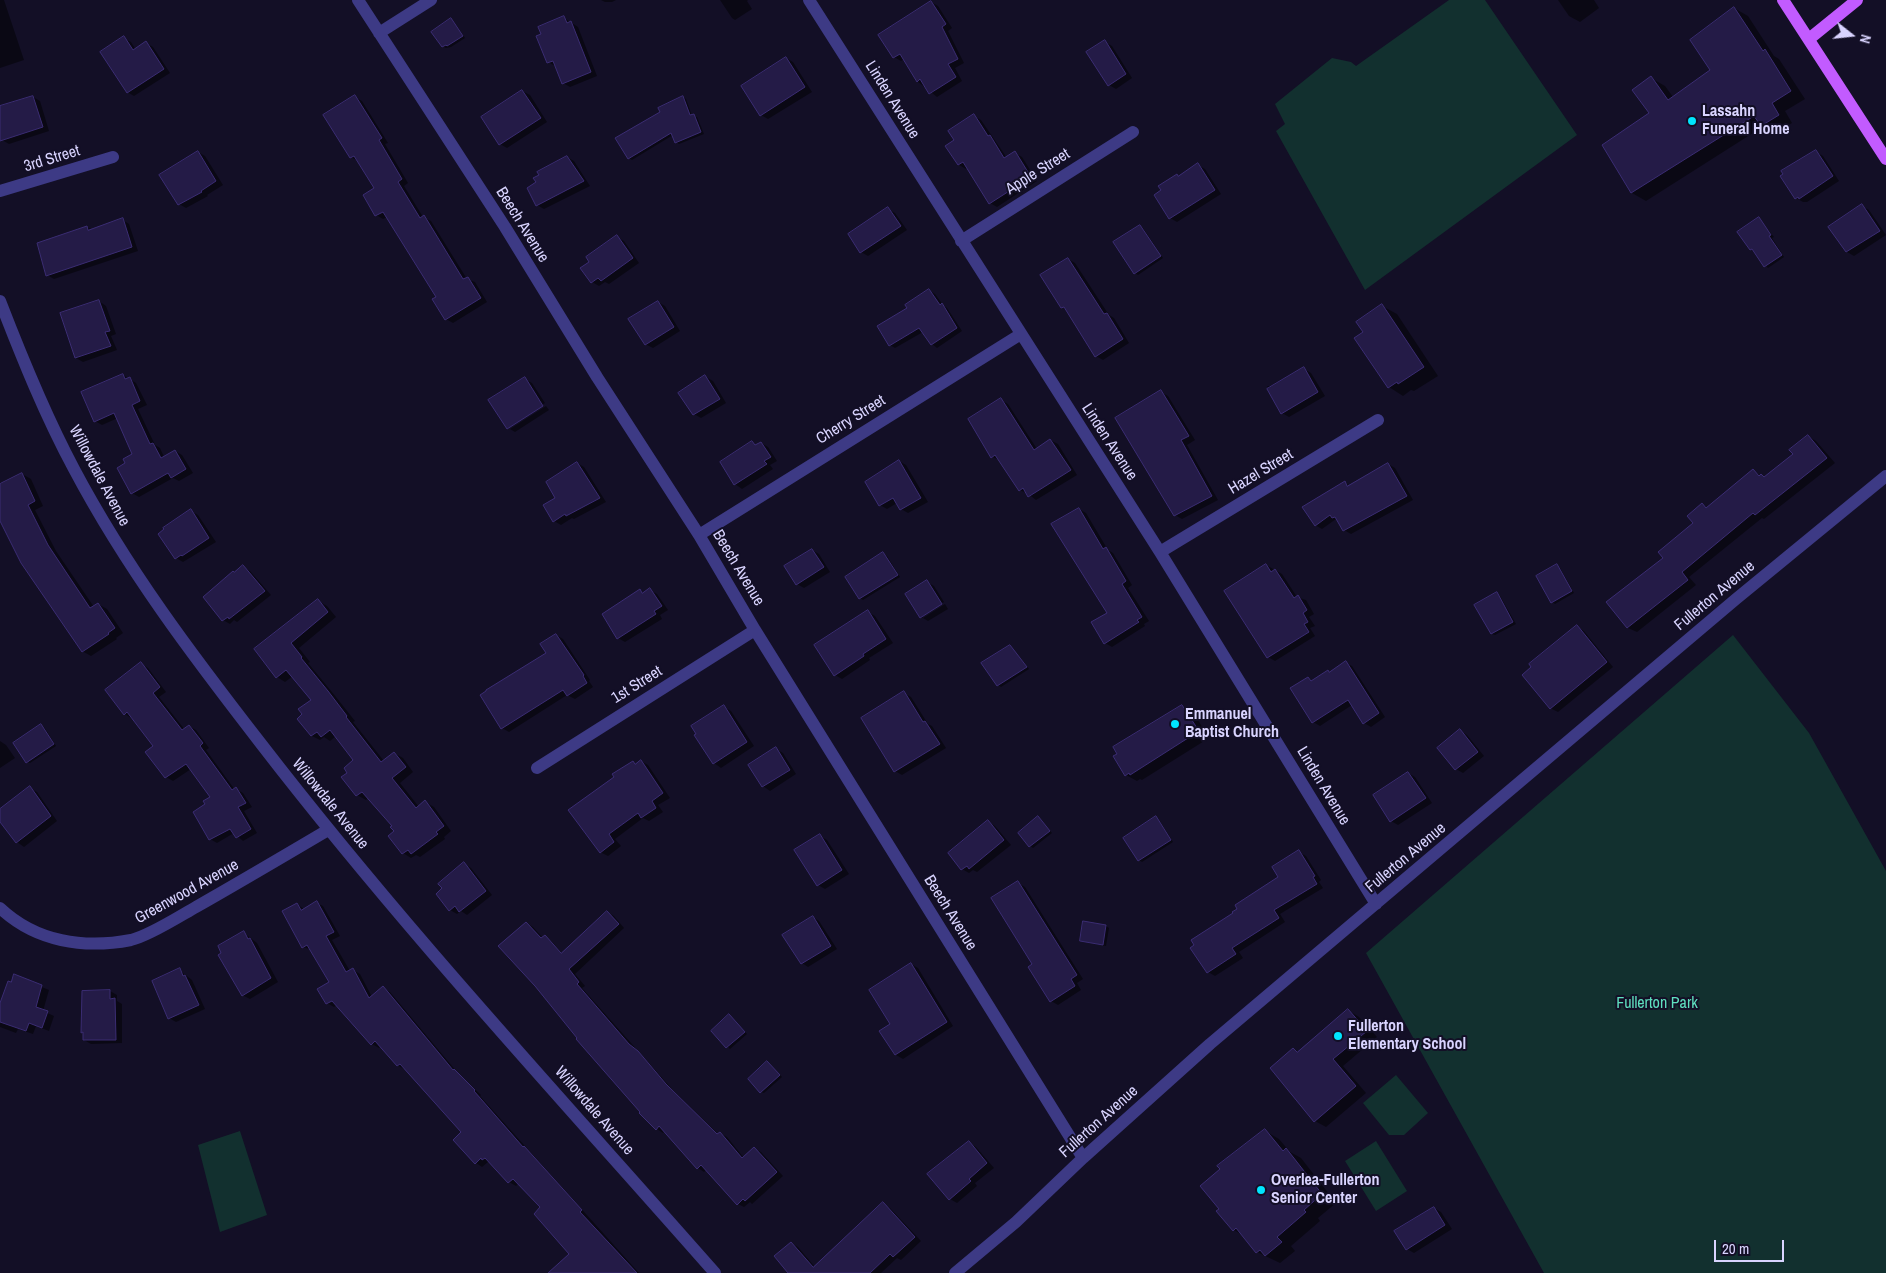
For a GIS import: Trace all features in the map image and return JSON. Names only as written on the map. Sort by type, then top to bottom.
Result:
[{"type":"main road","points":[[1784,0],[1886,158]]},
{"type":"main road","points":[[1809,39],[1857,0]]},
{"type":"street","name":"Beech Avenue","points":[[358,0],[505,227],[597,377],[699,535],[755,630],[1083,1158]]},
{"type":"street","points":[[379,33],[431,0]]},
{"type":"street","name":"Linden Avenue","points":[[809,0],[1160,552],[1376,904]]},
{"type":"street","name":"Apple Street","points":[[961,241],[1133,132]]},
{"type":"street","name":"3rd Street","points":[[0,191],[113,157]]},
{"type":"street","name":"Willowdale Avenue","points":[[0,301],[17,344],[73,467],[104,523],[149,595],[190,652],[328,830],[436,957],[715,1273]]},
{"type":"street","name":"Cherry Street","points":[[699,535],[1021,334]]},
{"type":"street","name":"Hazel Street","points":[[1160,552],[1378,420]]},
{"type":"street","name":"Fullerton Avenue","points":[[955,1273],[1016,1222],[1083,1158],[1210,1044],[1736,599],[1886,476]]},
{"type":"street","name":"1st Street","points":[[537,768],[755,630]]},
{"type":"street","name":"Greenwood Avenue","points":[[0,908],[28,930],[59,941],[87,945],[133,940],[176,919],[328,830]]},
{"type":"green space","points":[[1449,0],[1485,0],[1577,135],[1365,290],[1276,131],[1285,124],[1275,104],[1332,58],[1351,62],[1356,66]]},
{"type":"green space","name":"Fullerton Park","points":[[1733,635],[1809,733],[1886,871],[1886,1273],[1544,1273],[1366,953]]},
{"type":"green space","points":[[1396,1075],[1428,1113],[1404,1135],[1389,1135],[1363,1103]]},
{"type":"green space","points":[[240,1131],[267,1215],[220,1232],[198,1145]]},
{"type":"green space","points":[[1376,1141],[1407,1191],[1376,1211],[1345,1161]]},
{"type":"building","points":[[931,1],[946,24],[942,27],[958,59],[948,64],[956,77],[929,94],[920,79],[917,82],[900,54],[893,58],[878,35]]},
{"type":"building","name":"Lassahn Funeral Home","points":[[1734,7],[1763,51],[1765,49],[1791,91],[1772,103],[1779,115],[1761,126],[1754,116],[1631,193],[1602,145],[1649,113],[1632,90],[1651,76],[1668,100],[1710,70],[1690,40]]},
{"type":"building","points":[[564,16],[567,23],[571,21],[591,72],[562,84],[553,61],[547,63],[536,36],[541,34],[538,27]]},
{"type":"building","points":[[451,18],[463,36],[442,47],[431,32]]},
{"type":"building","points":[[124,36],[133,50],[146,41],[164,69],[127,93],[100,52]]},
{"type":"building","points":[[1105,40],[1126,74],[1108,86],[1086,52]]},
{"type":"building","points":[[786,57],[805,87],[760,116],[741,86]]},
{"type":"building","points":[[522,90],[541,118],[499,145],[481,117]]},
{"type":"building","points":[[355,95],[382,138],[379,140],[402,179],[398,182],[420,218],[424,215],[463,279],[468,277],[481,298],[445,320],[432,299],[436,297],[383,212],[375,216],[363,195],[374,188],[354,156],[350,158],[323,115]]},
{"type":"building","points":[[33,96],[43,127],[0,141],[0,106]]},
{"type":"building","points":[[683,96],[690,115],[694,114],[701,132],[675,143],[671,133],[628,159],[615,138],[660,112],[658,108]]},
{"type":"building","points":[[974,114],[1004,158],[1015,151],[1031,177],[989,204],[963,162],[958,165],[945,146],[954,140],[948,131]]},
{"type":"building","points":[[1816,150],[1833,176],[1799,199],[1798,197],[1795,199],[1780,176],[1783,174],[1781,171]]},
{"type":"building","points":[[198,151],[216,181],[202,192],[178,205],[159,175]]},
{"type":"building","points":[[567,156],[584,181],[536,206],[527,188],[536,182],[533,178],[539,175],[537,172]]},
{"type":"building","points":[[1198,163],[1215,190],[1169,219],[1154,195],[1161,190],[1158,186]]},
{"type":"building","points":[[1862,204],[1880,231],[1846,252],[1828,227]]},
{"type":"building","points":[[888,207],[901,226],[860,253],[848,234]]},
{"type":"building","points":[[1759,217],[1782,255],[1764,267],[1737,232]]},
{"type":"building","points":[[123,218],[132,247],[46,276],[37,243],[87,226],[88,230]]},
{"type":"building","points":[[1140,225],[1161,256],[1134,274],[1113,242]]},
{"type":"building","points":[[617,235],[633,258],[601,281],[598,278],[591,283],[580,268],[589,262],[586,257]]},
{"type":"building","points":[[1068,258],[1104,314],[1107,313],[1123,339],[1095,357],[1064,307],[1061,308],[1040,275]]},
{"type":"building","points":[[929,289],[940,305],[942,303],[957,328],[931,345],[919,328],[889,346],[877,326],[907,308],[905,305]]},
{"type":"building","points":[[99,300],[110,331],[105,332],[111,346],[75,358],[60,313]]},
{"type":"building","points":[[658,301],[674,327],[645,345],[628,319]]},
{"type":"building","points":[[1382,304],[1424,367],[1398,384],[1397,382],[1388,388],[1354,338],[1363,332],[1356,322]]},
{"type":"building","points":[[1304,367],[1318,392],[1281,414],[1267,389]]},
{"type":"building","points":[[123,374],[125,379],[130,377],[140,401],[132,405],[150,444],[153,443],[161,458],[175,450],[186,469],[171,478],[168,473],[131,494],[117,468],[125,463],[123,459],[132,454],[114,413],[94,422],[81,392]]},
{"type":"building","points":[[705,375],[720,399],[693,415],[678,393]]},
{"type":"building","points":[[525,377],[543,406],[507,429],[488,400]]},
{"type":"building","points":[[1161,390],[1189,436],[1181,440],[1212,496],[1174,516],[1115,418]]},
{"type":"building","points":[[1001,398],[1034,450],[1050,439],[1071,470],[1028,497],[1023,488],[1019,491],[995,455],[991,458],[968,419]]},
{"type":"building","points":[[1808,435],[1827,458],[1755,515],[1753,513],[1682,572],[1688,580],[1627,628],[1606,602],[1663,558],[1658,552],[1693,523],[1687,516],[1702,503],[1706,508],[1753,469],[1759,476],[1761,474],[1764,477],[1793,454],[1789,450]]},
{"type":"building","points":[[752,441],[755,445],[761,442],[771,457],[764,461],[767,464],[734,485],[720,462]]},
{"type":"building","points":[[899,460],[921,498],[900,510],[893,498],[879,506],[865,482]]},
{"type":"building","points":[[577,462],[600,498],[566,516],[565,514],[553,522],[543,505],[555,498],[546,482]]},
{"type":"building","points":[[1388,463],[1407,496],[1343,531],[1335,517],[1332,518],[1330,515],[1315,526],[1302,507],[1345,481],[1347,486]]},
{"type":"building","points":[[22,473],[35,501],[28,505],[48,545],[90,608],[98,603],[115,628],[82,652],[21,563],[0,521],[0,484]]},
{"type":"building","points":[[1079,508],[1103,549],[1106,547],[1126,581],[1122,584],[1142,617],[1137,620],[1139,622],[1104,644],[1091,622],[1107,613],[1051,524]]},
{"type":"building","points":[[191,509],[209,538],[175,559],[158,534],[163,528]]},
{"type":"building","points":[[812,549],[824,567],[796,585],[784,566]]},
{"type":"building","points":[[883,552],[898,575],[859,599],[845,577]]},
{"type":"building","points":[[1266,564],[1271,572],[1275,569],[1294,598],[1298,595],[1307,610],[1303,613],[1308,622],[1304,624],[1309,632],[1267,658],[1224,591]]},
{"type":"building","points":[[1557,564],[1572,591],[1551,603],[1536,576]]},
{"type":"building","points":[[243,565],[265,591],[229,619],[228,617],[222,621],[203,597],[233,571]]},
{"type":"building","points":[[927,580],[942,604],[920,618],[905,594]]},
{"type":"building","points":[[650,588],[662,606],[654,611],[656,614],[617,639],[602,614],[640,589],[642,593]]},
{"type":"building","points":[[1497,592],[1513,622],[1491,634],[1474,605]]},
{"type":"building","points":[[318,599],[328,612],[291,643],[381,762],[394,752],[406,767],[392,778],[416,808],[425,800],[444,826],[436,832],[438,834],[411,854],[408,850],[402,854],[388,836],[394,831],[390,827],[392,826],[362,792],[356,796],[341,777],[347,773],[344,768],[353,760],[330,730],[321,737],[317,732],[311,736],[297,719],[302,714],[298,709],[311,700],[286,670],[276,678],[254,649]]},
{"type":"building","points":[[868,610],[886,639],[834,676],[814,645]]},
{"type":"building","points":[[1577,625],[1607,662],[1550,709],[1522,675],[1531,667],[1529,664]]},
{"type":"building","points":[[556,634],[584,675],[587,683],[567,696],[563,690],[501,729],[480,695],[546,653],[540,644]]},
{"type":"building","points":[[1010,645],[1027,667],[997,686],[981,663]]},
{"type":"building","points":[[1346,661],[1379,713],[1363,724],[1348,700],[1312,723],[1290,688],[1308,677],[1311,681]]},
{"type":"building","points":[[141,662],[160,687],[153,693],[182,730],[189,725],[203,743],[200,746],[232,790],[236,787],[246,803],[238,807],[251,829],[236,838],[230,829],[209,840],[193,812],[205,804],[203,801],[210,797],[186,764],[165,778],[145,752],[153,746],[127,712],[124,715],[105,690]]},
{"type":"building","points":[[904,691],[923,722],[925,721],[940,744],[894,772],[861,718]]},
{"type":"building","points":[[724,705],[747,742],[713,764],[694,735],[696,734],[691,726]]},
{"type":"building","points":[[1182,705],[1199,731],[1130,775],[1129,773],[1125,776],[1113,756],[1117,754],[1113,747]]},
{"type":"building","points":[[41,724],[54,744],[26,763],[13,743]]},
{"type":"building","points":[[1460,729],[1478,752],[1455,770],[1437,748]]},
{"type":"building","points":[[776,747],[790,770],[762,787],[748,765]]},
{"type":"building","points":[[641,760],[663,793],[652,801],[656,808],[641,818],[638,813],[609,834],[614,842],[600,853],[568,810],[614,777],[612,774],[633,761],[635,764]]},
{"type":"building","points":[[1408,772],[1426,798],[1390,822],[1373,795]]},
{"type":"building","points":[[30,786],[51,816],[16,843],[0,822],[0,809]]},
{"type":"building","points":[[1038,816],[1050,831],[1029,847],[1018,833]]},
{"type":"building","points":[[1156,816],[1171,840],[1138,861],[1123,838]]},
{"type":"building","points":[[988,820],[1004,840],[969,869],[967,866],[961,870],[948,853]]},
{"type":"building","points":[[820,834],[842,870],[817,886],[794,850]]},
{"type":"building","points":[[1299,850],[1315,876],[1313,877],[1317,884],[1274,910],[1279,918],[1232,948],[1236,954],[1207,973],[1190,948],[1194,945],[1191,940],[1233,913],[1237,909],[1235,905],[1278,877],[1272,867]]},
{"type":"building","points":[[464,862],[486,891],[459,912],[455,906],[449,911],[436,894],[442,888],[438,884]]},
{"type":"building","points":[[1018,881],[1077,975],[1071,979],[1075,986],[1050,1002],[1028,967],[1032,964],[991,898]]},
{"type":"building","points":[[317,901],[334,932],[326,936],[346,972],[353,968],[369,998],[383,986],[453,1070],[475,1090],[523,1147],[582,1210],[580,1212],[637,1273],[548,1273],[569,1254],[534,1214],[540,1207],[513,1179],[508,1183],[485,1158],[482,1160],[481,1158],[475,1164],[453,1140],[461,1132],[400,1064],[397,1066],[375,1041],[371,1045],[332,1001],[326,1004],[317,989],[329,982],[307,945],[302,948],[282,911],[297,903],[301,910]]},
{"type":"building","points":[[607,911],[619,924],[569,969],[579,982],[577,984],[629,1044],[638,1051],[666,1084],[717,1134],[720,1132],[742,1158],[754,1147],[777,1172],[745,1201],[743,1199],[737,1205],[701,1165],[697,1169],[659,1126],[656,1130],[639,1113],[576,1039],[535,986],[498,946],[526,922],[541,938],[545,935],[561,953]]},
{"type":"building","points":[[813,916],[831,946],[801,964],[782,935]]},
{"type":"building","points":[[1083,921],[1106,925],[1103,945],[1080,941]]},
{"type":"building","points":[[244,931],[248,939],[250,938],[271,978],[242,996],[218,955],[221,953],[218,946]]},
{"type":"building","points":[[911,963],[947,1022],[895,1055],[879,1031],[890,1024],[869,990]]},
{"type":"building","points":[[180,968],[199,1005],[168,1019],[152,981]]},
{"type":"building","points":[[14,974],[42,985],[36,1007],[48,1011],[42,1028],[29,1023],[26,1031],[0,1022],[0,1003],[8,981],[11,982]]},
{"type":"building","points":[[110,990],[110,999],[115,998],[116,1040],[83,1040],[83,1032],[81,1033],[82,991]]},
{"type":"building","points":[[1348,1009],[1367,1031],[1333,1059],[1356,1086],[1314,1122],[1270,1068],[1293,1048],[1297,1052]]},
{"type":"building","points":[[729,1014],[745,1032],[726,1048],[711,1031]]},
{"type":"building","points":[[767,1061],[780,1075],[760,1093],[748,1079]]},
{"type":"building","name":"Overlea-Fullerton Senior Center","points":[[1265,1129],[1283,1151],[1286,1148],[1322,1194],[1304,1210],[1306,1212],[1277,1237],[1282,1242],[1265,1256],[1260,1250],[1256,1253],[1236,1228],[1233,1231],[1216,1211],[1219,1209],[1200,1186],[1220,1169],[1217,1166]]},
{"type":"building","points":[[969,1141],[987,1163],[969,1179],[971,1181],[949,1200],[927,1174]]},
{"type":"building","points":[[883,1202],[915,1237],[893,1257],[890,1254],[870,1273],[788,1273],[774,1256],[791,1242],[813,1267]]},
{"type":"building","points":[[1434,1207],[1445,1225],[1406,1250],[1394,1231]]},
{"type":"place","name":"Lassahn Funeral Home","points":[[1692,121]]},
{"type":"place","name":"Emmanuel Baptist Church","points":[[1175,724]]},
{"type":"place","name":"Fullerton Elementary School","points":[[1338,1036]]},
{"type":"place","name":"Overlea-Fullerton Senior Center","points":[[1261,1190]]}]
